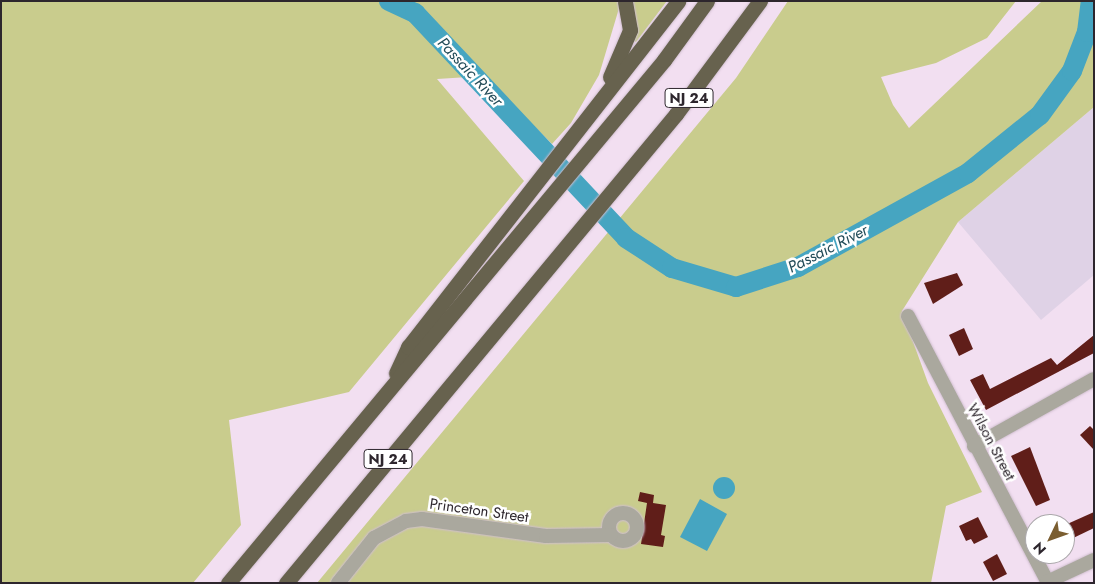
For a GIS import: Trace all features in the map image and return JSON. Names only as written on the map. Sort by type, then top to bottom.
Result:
[{"type":"highway","points":[[599,101],[628,40],[630,18],[625,1]]},
{"type":"highway","points":[[389,390],[408,347],[678,1]]},
{"type":"highway","name":"NJ 24","points":[[228,583],[550,197],[708,1]]},
{"type":"highway","name":"NJ 24","points":[[286,583],[715,66],[760,1]]},
{"type":"street","name":"Wilson Street","points":[[908,316],[974,446],[1047,582]]},
{"type":"street","points":[[974,446],[1092,384]]},
{"type":"street","name":"Princeton Street","points":[[338,583],[374,538],[406,521],[422,519],[546,536],[611,535]]},
{"type":"street","points":[[1047,582],[1094,560]]},
{"type":"shaded area","points":[[1094,107],[1094,275],[1041,320],[958,222]]},
{"type":"green space","points":[[1,1],[617,1],[620,5],[599,75],[571,123],[552,144],[484,76],[437,79],[524,181],[349,392],[229,420],[241,525],[193,583],[1,583]]},
{"type":"green space","points":[[633,1],[667,1],[636,42],[633,41],[636,19]]},
{"type":"green space","points":[[788,1],[1016,1],[987,38],[936,63],[881,77],[893,105],[909,128],[1042,1],[1094,1],[1094,107],[958,222],[902,311],[928,383],[982,492],[946,506],[931,583],[317,583],[736,78]]},
{"type":"water","points":[[724,477],[732,480],[735,488],[732,496],[724,499],[716,496],[713,488],[716,480]]},
{"type":"water","points":[[700,499],[727,514],[707,551],[680,537]]},
{"type":"building","points":[[957,273],[963,285],[933,304],[924,283]]},
{"type":"building","points":[[964,328],[973,349],[959,356],[949,335]]},
{"type":"building","points":[[1094,335],[1094,353],[986,410],[970,380],[983,374],[990,389],[1051,358],[1057,365]]},
{"type":"building","points":[[1090,426],[1094,430],[1094,450],[1080,435]]},
{"type":"building","points":[[1030,447],[1050,500],[1036,506],[1011,456]]},
{"type":"building","points":[[640,492],[654,495],[653,503],[666,505],[661,535],[665,536],[663,547],[641,544],[647,503],[638,501]]},
{"type":"building","points":[[1094,512],[1094,528],[1075,537],[1075,521]]},
{"type":"building","points":[[978,517],[988,537],[974,544],[971,539],[966,541],[959,526]]},
{"type":"building","points":[[997,554],[1007,574],[993,581],[983,562]]},
{"type":"waterway","name":"Passaic River","points":[[389,1],[415,13],[626,238],[672,268],[736,287],[798,267],[968,173],[1040,115],[1072,71],[1087,32],[1091,1]]}]
